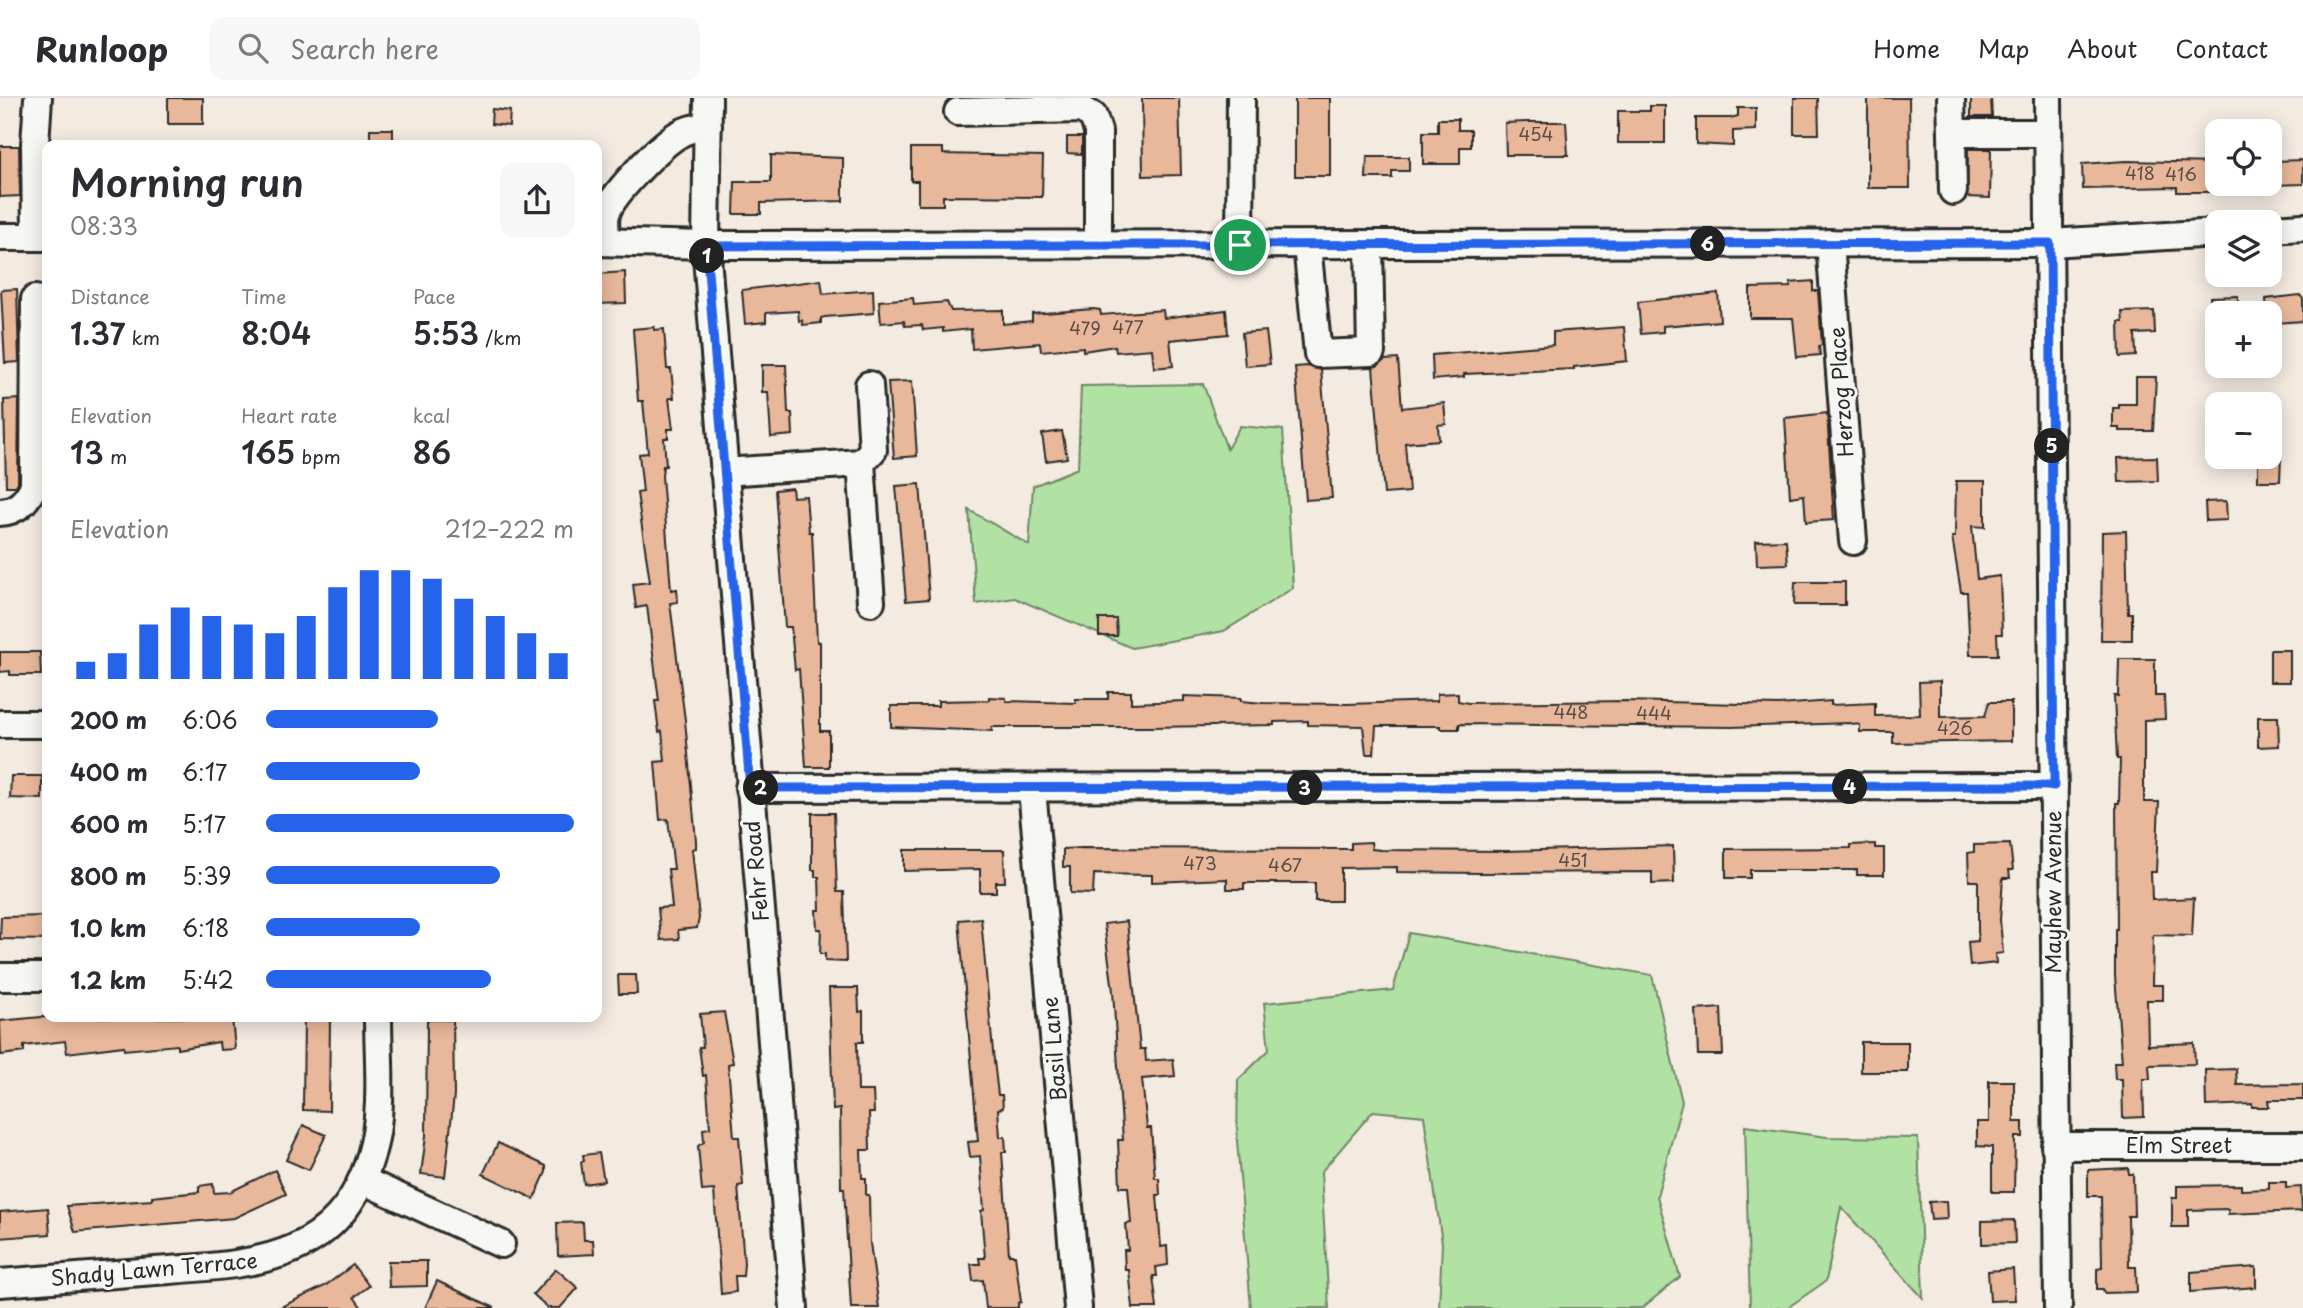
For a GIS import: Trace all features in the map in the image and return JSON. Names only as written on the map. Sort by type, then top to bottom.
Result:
[{"type":"street","points":[[0,237],[42,237],[35,144],[38,98]]},
{"type":"street","name":"Fehr Road","points":[[708,98],[706,246],[794,1308]]},
{"type":"street","points":[[1240,245],[1241,98]]},
{"type":"street","points":[[1951,98],[1953,191]]},
{"type":"street","name":"Mayhew Avenue","points":[[2048,98],[2058,1308]]},
{"type":"street","points":[[958,112],[1081,109],[1093,116],[1098,131],[1098,245]]},
{"type":"street","points":[[602,237],[606,215],[615,196],[654,153],[676,135],[689,129],[708,126]]},
{"type":"street","points":[[1952,133],[2048,132]]},
{"type":"street","points":[[2282,228],[2303,227]]},
{"type":"street","points":[[602,242],[706,246],[2050,243],[2205,234]]},
{"type":"street","name":"Herzog Place","points":[[1830,243],[1853,541]]},
{"type":"street","points":[[1307,245],[1318,354],[1371,352],[1369,245]]},
{"type":"street","points":[[0,512],[10,511],[26,501],[34,486],[35,299]]},
{"type":"street","points":[[724,472],[861,463],[873,450],[869,385]]},
{"type":"street","points":[[861,463],[871,602]]},
{"type":"street","points":[[0,724],[42,724]]},
{"type":"street","points":[[750,788],[2054,786]]},
{"type":"street","name":"Basil Lane","points":[[1032,789],[1078,1308]]},
{"type":"street","points":[[0,977],[42,977]]},
{"type":"street","name":"Shady Lawn Terrace","points":[[0,1283],[245,1265],[292,1250],[333,1221],[362,1180],[371,1154],[377,1119],[378,1022]]},
{"type":"street","name":"Elm Street","points":[[2055,1146],[2303,1146]]},
{"type":"street","points":[[362,1180],[501,1244]]},
{"type":"green space","points":[[1203,384],[1227,449],[1240,426],[1283,430],[1293,588],[1224,631],[1132,648],[1015,598],[976,604],[969,510],[1029,545],[1033,486],[1078,468],[1081,386]]},
{"type":"green space","points":[[1409,933],[1652,975],[1682,1102],[1657,1196],[1680,1277],[1642,1308],[1439,1308],[1442,1243],[1424,1116],[1373,1111],[1321,1172],[1329,1308],[1251,1308],[1237,1141],[1238,1080],[1269,1050],[1264,1003],[1393,990]]},
{"type":"green space","points":[[1745,1126],[1827,1137],[1918,1138],[1923,1298],[1841,1207],[1826,1281],[1787,1308],[1750,1308]]},
{"type":"building","points":[[168,98],[203,98],[203,124],[168,124]]},
{"type":"building","points":[[1142,98],[1179,98],[1181,175],[1143,176]]},
{"type":"building","points":[[1295,98],[1330,98],[1330,176],[1295,176]]},
{"type":"building","points":[[1794,98],[1818,98],[1819,134],[1794,134]]},
{"type":"building","points":[[1868,98],[1909,98],[1910,188],[1868,188]]},
{"type":"building","points":[[1971,98],[1991,98],[1992,117],[1971,117]]},
{"type":"building","points":[[1650,106],[1665,106],[1665,143],[1618,143],[1618,111],[1650,111]]},
{"type":"building","points":[[1738,108],[1756,108],[1756,130],[1733,131],[1733,146],[1696,144],[1696,118],[1730,118],[1738,116]]},
{"type":"building","points":[[492,109],[510,111],[509,126],[491,124]]},
{"type":"building","points":[[1438,119],[1458,119],[1458,130],[1471,130],[1471,147],[1460,147],[1460,164],[1423,164],[1423,132],[1438,132]]},
{"type":"building","points":[[1566,122],[1568,155],[1506,155],[1505,123]]},
{"type":"building","points":[[370,129],[393,129],[393,140],[370,140]]},
{"type":"building","points":[[1067,137],[1082,137],[1082,154],[1067,153]]},
{"type":"building","points":[[0,146],[19,146],[20,196],[0,197]]},
{"type":"building","points":[[911,148],[943,148],[943,154],[1043,156],[1042,197],[943,196],[943,205],[918,205],[918,181],[911,181]]},
{"type":"building","points":[[1968,149],[1991,149],[1990,198],[1967,197]]},
{"type":"building","points":[[771,155],[843,158],[843,201],[761,203],[761,214],[734,214],[735,182],[771,182]]},
{"type":"building","points":[[1367,157],[1409,157],[1409,171],[1392,171],[1392,178],[1366,178]]},
{"type":"building","points":[[2303,160],[2303,184],[2282,185],[2282,161]]},
{"type":"building","points":[[2126,161],[2205,163],[2205,192],[2177,192],[2177,187],[2083,189],[2082,164]]},
{"type":"building","points":[[625,272],[626,303],[602,304],[602,274]]},
{"type":"building","points":[[821,280],[823,294],[873,290],[874,313],[825,317],[821,318],[821,323],[803,325],[802,320],[799,321],[798,311],[766,313],[766,322],[745,324],[742,290]]},
{"type":"building","points":[[1813,281],[1813,291],[1818,291],[1822,345],[1819,346],[1820,355],[1797,357],[1793,318],[1750,318],[1750,288],[1791,287],[1790,283]]},
{"type":"building","points":[[17,289],[19,362],[5,363],[1,290]]},
{"type":"building","points":[[1718,293],[1720,321],[1663,326],[1663,332],[1641,334],[1638,302]]},
{"type":"building","points":[[2300,295],[2303,299],[2303,321],[2282,322],[2282,301],[2266,299]]},
{"type":"building","points":[[2238,296],[2238,301],[2210,301],[2210,297]]},
{"type":"building","points":[[913,298],[914,305],[947,302],[951,311],[1003,310],[1003,324],[1032,321],[1032,314],[1093,309],[1100,310],[1101,315],[1163,310],[1164,318],[1226,310],[1228,334],[1170,340],[1173,366],[1154,368],[1152,349],[1116,352],[1115,346],[1083,351],[1083,347],[1041,351],[1040,343],[972,349],[971,329],[943,332],[943,328],[923,330],[922,325],[905,326],[904,321],[881,323],[879,301]]},
{"type":"building","points":[[2154,311],[2155,333],[2135,334],[2136,356],[2120,357],[2119,322],[2123,322],[2122,312]]},
{"type":"building","points":[[654,327],[654,330],[664,329],[667,369],[671,369],[674,398],[669,398],[673,429],[668,429],[668,438],[664,438],[666,466],[663,466],[662,476],[671,590],[677,589],[678,602],[670,603],[685,720],[696,841],[696,848],[692,849],[699,918],[697,928],[678,930],[679,939],[661,940],[658,908],[672,907],[668,869],[674,869],[668,819],[660,820],[655,762],[665,761],[655,701],[659,701],[647,606],[636,608],[633,584],[650,582],[637,493],[643,492],[639,454],[648,453],[643,401],[638,401],[633,329]]},
{"type":"building","points":[[1624,327],[1627,361],[1574,369],[1464,374],[1464,377],[1433,380],[1432,355],[1553,345],[1553,332]]},
{"type":"building","points":[[1266,331],[1270,364],[1245,366],[1242,333]]},
{"type":"building","points":[[1398,359],[1402,408],[1444,403],[1446,424],[1438,425],[1439,440],[1405,443],[1409,492],[1384,494],[1373,367],[1385,360]]},
{"type":"building","points":[[762,365],[786,365],[788,413],[792,413],[793,435],[771,437],[768,392],[762,392]]},
{"type":"building","points":[[1308,366],[1321,370],[1332,498],[1306,500],[1295,367]]},
{"type":"building","points":[[2136,377],[2156,377],[2153,431],[2119,431],[2119,428],[2113,428],[2113,408],[2119,408],[2119,404],[2136,404]]},
{"type":"building","points":[[912,381],[917,456],[894,458],[888,382]]},
{"type":"building","points":[[19,399],[18,482],[16,486],[6,486],[4,400]]},
{"type":"building","points":[[1827,413],[1834,520],[1806,522],[1804,495],[1790,497],[1785,418]]},
{"type":"building","points":[[1062,431],[1067,458],[1046,461],[1042,434]]},
{"type":"building","points":[[2157,457],[2158,481],[2119,482],[2118,458]]},
{"type":"building","points":[[2258,469],[2280,469],[2280,481],[2258,481]]},
{"type":"building","points":[[1956,481],[1985,481],[1985,527],[1972,526],[1977,579],[2000,576],[2002,634],[1997,634],[1998,655],[1970,655],[1967,592],[1961,592],[1952,537],[1955,537]]},
{"type":"building","points":[[920,484],[929,599],[906,601],[896,486]]},
{"type":"building","points":[[792,488],[793,497],[806,496],[809,532],[812,532],[817,642],[820,642],[820,731],[829,731],[829,767],[806,767],[799,669],[795,670],[791,627],[785,627],[775,490]]},
{"type":"building","points":[[2226,501],[2227,520],[2206,521],[2205,502]]},
{"type":"building","points":[[2126,531],[2128,613],[2132,613],[2132,640],[2101,640],[2102,532]]},
{"type":"building","points":[[1786,540],[1788,564],[1757,565],[1756,541]]},
{"type":"building","points":[[1795,582],[1845,582],[1845,605],[1794,605]]},
{"type":"building","points":[[1099,619],[1116,619],[1117,636],[1099,636]]},
{"type":"building","points":[[2270,650],[2290,650],[2290,682],[2270,682]]},
{"type":"building","points":[[0,652],[40,652],[41,675],[10,675],[10,671],[0,672]]},
{"type":"building","points":[[2119,659],[2155,659],[2155,696],[2164,696],[2165,719],[2144,720],[2144,802],[2159,802],[2156,872],[2151,872],[2152,900],[2194,898],[2192,936],[2153,935],[2152,985],[2163,985],[2163,1000],[2147,1000],[2148,1045],[2194,1043],[2195,1064],[2149,1065],[2150,1079],[2143,1079],[2144,1117],[2123,1118],[2122,1079],[2115,1079],[2114,1062],[2122,1062],[2115,976],[2116,803],[2119,803],[2120,759],[2117,759],[2114,696],[2118,696]]},
{"type":"building","points":[[1940,681],[1940,717],[1985,716],[1989,702],[2011,702],[2011,741],[1893,743],[1893,732],[1860,732],[1860,725],[1849,723],[1732,727],[1459,724],[1459,729],[1440,729],[1440,726],[1376,726],[1374,754],[1366,754],[1363,726],[1308,725],[1308,721],[1274,722],[1274,725],[992,727],[992,731],[891,727],[891,706],[938,706],[938,701],[989,700],[989,697],[1006,698],[1006,701],[1076,703],[1075,699],[1108,699],[1108,692],[1131,692],[1131,703],[1184,701],[1184,696],[1241,698],[1241,701],[1263,703],[1348,704],[1437,701],[1437,694],[1458,693],[1458,701],[1468,703],[1626,701],[1779,705],[1831,701],[1831,705],[1875,703],[1875,716],[1920,715],[1919,682]]},
{"type":"building","points":[[2258,717],[2278,717],[2279,746],[2258,747]]},
{"type":"building","points":[[11,776],[42,776],[42,799],[10,798]]},
{"type":"building","points":[[812,813],[834,813],[837,892],[844,892],[846,962],[825,961],[825,954],[820,954],[821,929],[817,929],[816,910],[820,910],[819,877],[815,877],[815,870],[812,870]]},
{"type":"building","points":[[1371,842],[1372,849],[1381,850],[1506,851],[1673,846],[1674,883],[1652,884],[1652,872],[1397,872],[1397,867],[1341,868],[1341,901],[1315,901],[1315,883],[1244,883],[1244,889],[1227,889],[1227,879],[1152,882],[1152,875],[1094,874],[1093,894],[1070,893],[1070,867],[1063,867],[1063,849],[1351,849],[1351,843]]},
{"type":"building","points":[[1875,844],[1875,848],[1884,848],[1884,875],[1857,875],[1857,870],[1750,870],[1750,878],[1726,878],[1726,849],[1851,848],[1851,845]]},
{"type":"building","points":[[2010,844],[2013,870],[2009,870],[2010,878],[2003,878],[2000,920],[2003,953],[1995,954],[1996,963],[1970,966],[1968,942],[1978,941],[1978,881],[1969,881],[1968,853],[1974,852],[1974,845]]},
{"type":"building","points":[[904,850],[1004,850],[1005,882],[996,882],[996,892],[980,892],[980,869],[904,871]]},
{"type":"building","points":[[42,916],[42,940],[0,939],[1,917]]},
{"type":"building","points":[[981,918],[998,1095],[1002,1095],[1003,1108],[998,1109],[1000,1137],[1005,1137],[1006,1152],[1002,1152],[1009,1255],[1015,1255],[1021,1302],[1018,1303],[1018,1308],[986,1308],[983,1280],[973,1281],[971,1264],[980,1264],[979,1258],[985,1258],[981,1211],[984,1210],[980,1156],[970,1157],[968,1142],[978,1141],[959,920]]},
{"type":"building","points":[[1127,921],[1140,1049],[1145,1049],[1146,1061],[1173,1059],[1175,1076],[1142,1079],[1147,1128],[1151,1128],[1155,1178],[1159,1178],[1160,1195],[1157,1195],[1161,1247],[1167,1246],[1168,1265],[1156,1267],[1157,1276],[1153,1276],[1157,1308],[1133,1308],[1129,1270],[1125,1270],[1124,1250],[1128,1250],[1126,1224],[1131,1223],[1128,1187],[1120,1187],[1118,1140],[1123,1140],[1113,991],[1104,924]]},
{"type":"building","points":[[618,975],[636,975],[637,994],[619,994]]},
{"type":"building","points":[[829,988],[858,988],[859,1012],[863,1011],[863,1042],[857,1042],[858,1091],[873,1091],[874,1113],[869,1113],[870,1150],[861,1150],[862,1178],[866,1178],[866,1195],[869,1195],[870,1243],[879,1308],[851,1308],[844,1188],[841,1188],[840,1109],[833,1110]]},
{"type":"building","points":[[1721,1008],[1723,1055],[1698,1055],[1696,1010]]},
{"type":"building","points":[[724,1012],[733,1063],[728,1064],[734,1137],[739,1137],[743,1185],[738,1186],[744,1263],[743,1276],[735,1276],[736,1292],[721,1294],[714,1190],[702,1191],[698,1146],[704,1142],[703,1129],[710,1128],[706,1075],[703,1076],[699,1047],[703,1047],[700,1014]]},
{"type":"building","points":[[41,1017],[42,1022],[232,1022],[235,1049],[220,1050],[219,1042],[177,1049],[177,1045],[124,1050],[124,1046],[67,1053],[65,1041],[24,1046],[24,1052],[1,1055],[0,1021]]},
{"type":"building","points":[[304,1022],[330,1022],[329,1111],[303,1110]]},
{"type":"building","points":[[427,1022],[453,1022],[454,1095],[445,1177],[421,1174],[426,1136]]},
{"type":"building","points":[[1861,1042],[1908,1042],[1908,1072],[1861,1072]]},
{"type":"building","points":[[2236,1069],[2237,1085],[2303,1084],[2303,1100],[2268,1100],[2269,1107],[2252,1107],[2252,1104],[2206,1106],[2205,1070]]},
{"type":"building","points":[[1989,1081],[2014,1081],[2014,1122],[2023,1122],[2023,1137],[2015,1137],[2014,1192],[1992,1192],[1992,1147],[1977,1146],[1977,1122],[1989,1122]]},
{"type":"building","points":[[303,1125],[326,1135],[309,1170],[286,1160]]},
{"type":"building","points":[[498,1143],[546,1166],[534,1199],[483,1174]]},
{"type":"building","points":[[599,1153],[604,1181],[584,1184],[581,1162],[584,1161],[583,1155]]},
{"type":"building","points":[[2128,1168],[2129,1174],[2133,1174],[2134,1216],[2128,1216],[2129,1267],[2136,1267],[2137,1292],[2104,1293],[2103,1289],[2097,1289],[2097,1269],[2102,1268],[2101,1196],[2088,1196],[2088,1170]]},
{"type":"building","points":[[275,1170],[286,1194],[234,1218],[75,1232],[67,1206],[152,1200],[152,1197],[199,1192],[199,1186],[213,1184],[214,1193],[230,1192]]},
{"type":"building","points":[[2269,1182],[2286,1182],[2286,1188],[2301,1187],[2302,1211],[2228,1214],[2228,1209],[2188,1210],[2188,1227],[2172,1227],[2172,1198],[2177,1198],[2177,1186],[2241,1185],[2241,1190],[2269,1189]]},
{"type":"building","points":[[1946,1201],[1947,1219],[1931,1220],[1929,1202]]},
{"type":"building","points":[[48,1208],[50,1234],[0,1238],[0,1212]]},
{"type":"building","points":[[2014,1220],[2015,1243],[1982,1244],[1982,1221]]},
{"type":"building","points":[[583,1222],[584,1240],[593,1240],[594,1254],[558,1256],[557,1223]]},
{"type":"building","points":[[388,1261],[427,1261],[427,1286],[389,1287]]},
{"type":"building","points":[[353,1265],[369,1286],[354,1297],[362,1308],[279,1308],[325,1286]]},
{"type":"building","points":[[2256,1267],[2256,1287],[2191,1292],[2191,1272]]},
{"type":"building","points":[[556,1269],[578,1288],[560,1308],[548,1308],[533,1294]]},
{"type":"building","points":[[2013,1269],[2015,1300],[1990,1301],[1988,1271]]},
{"type":"building","points":[[437,1281],[495,1308],[425,1308]]},
{"type":"route","points":[[2050,243],[2054,786],[750,788],[706,246],[1240,245],[2050,243]]}]
